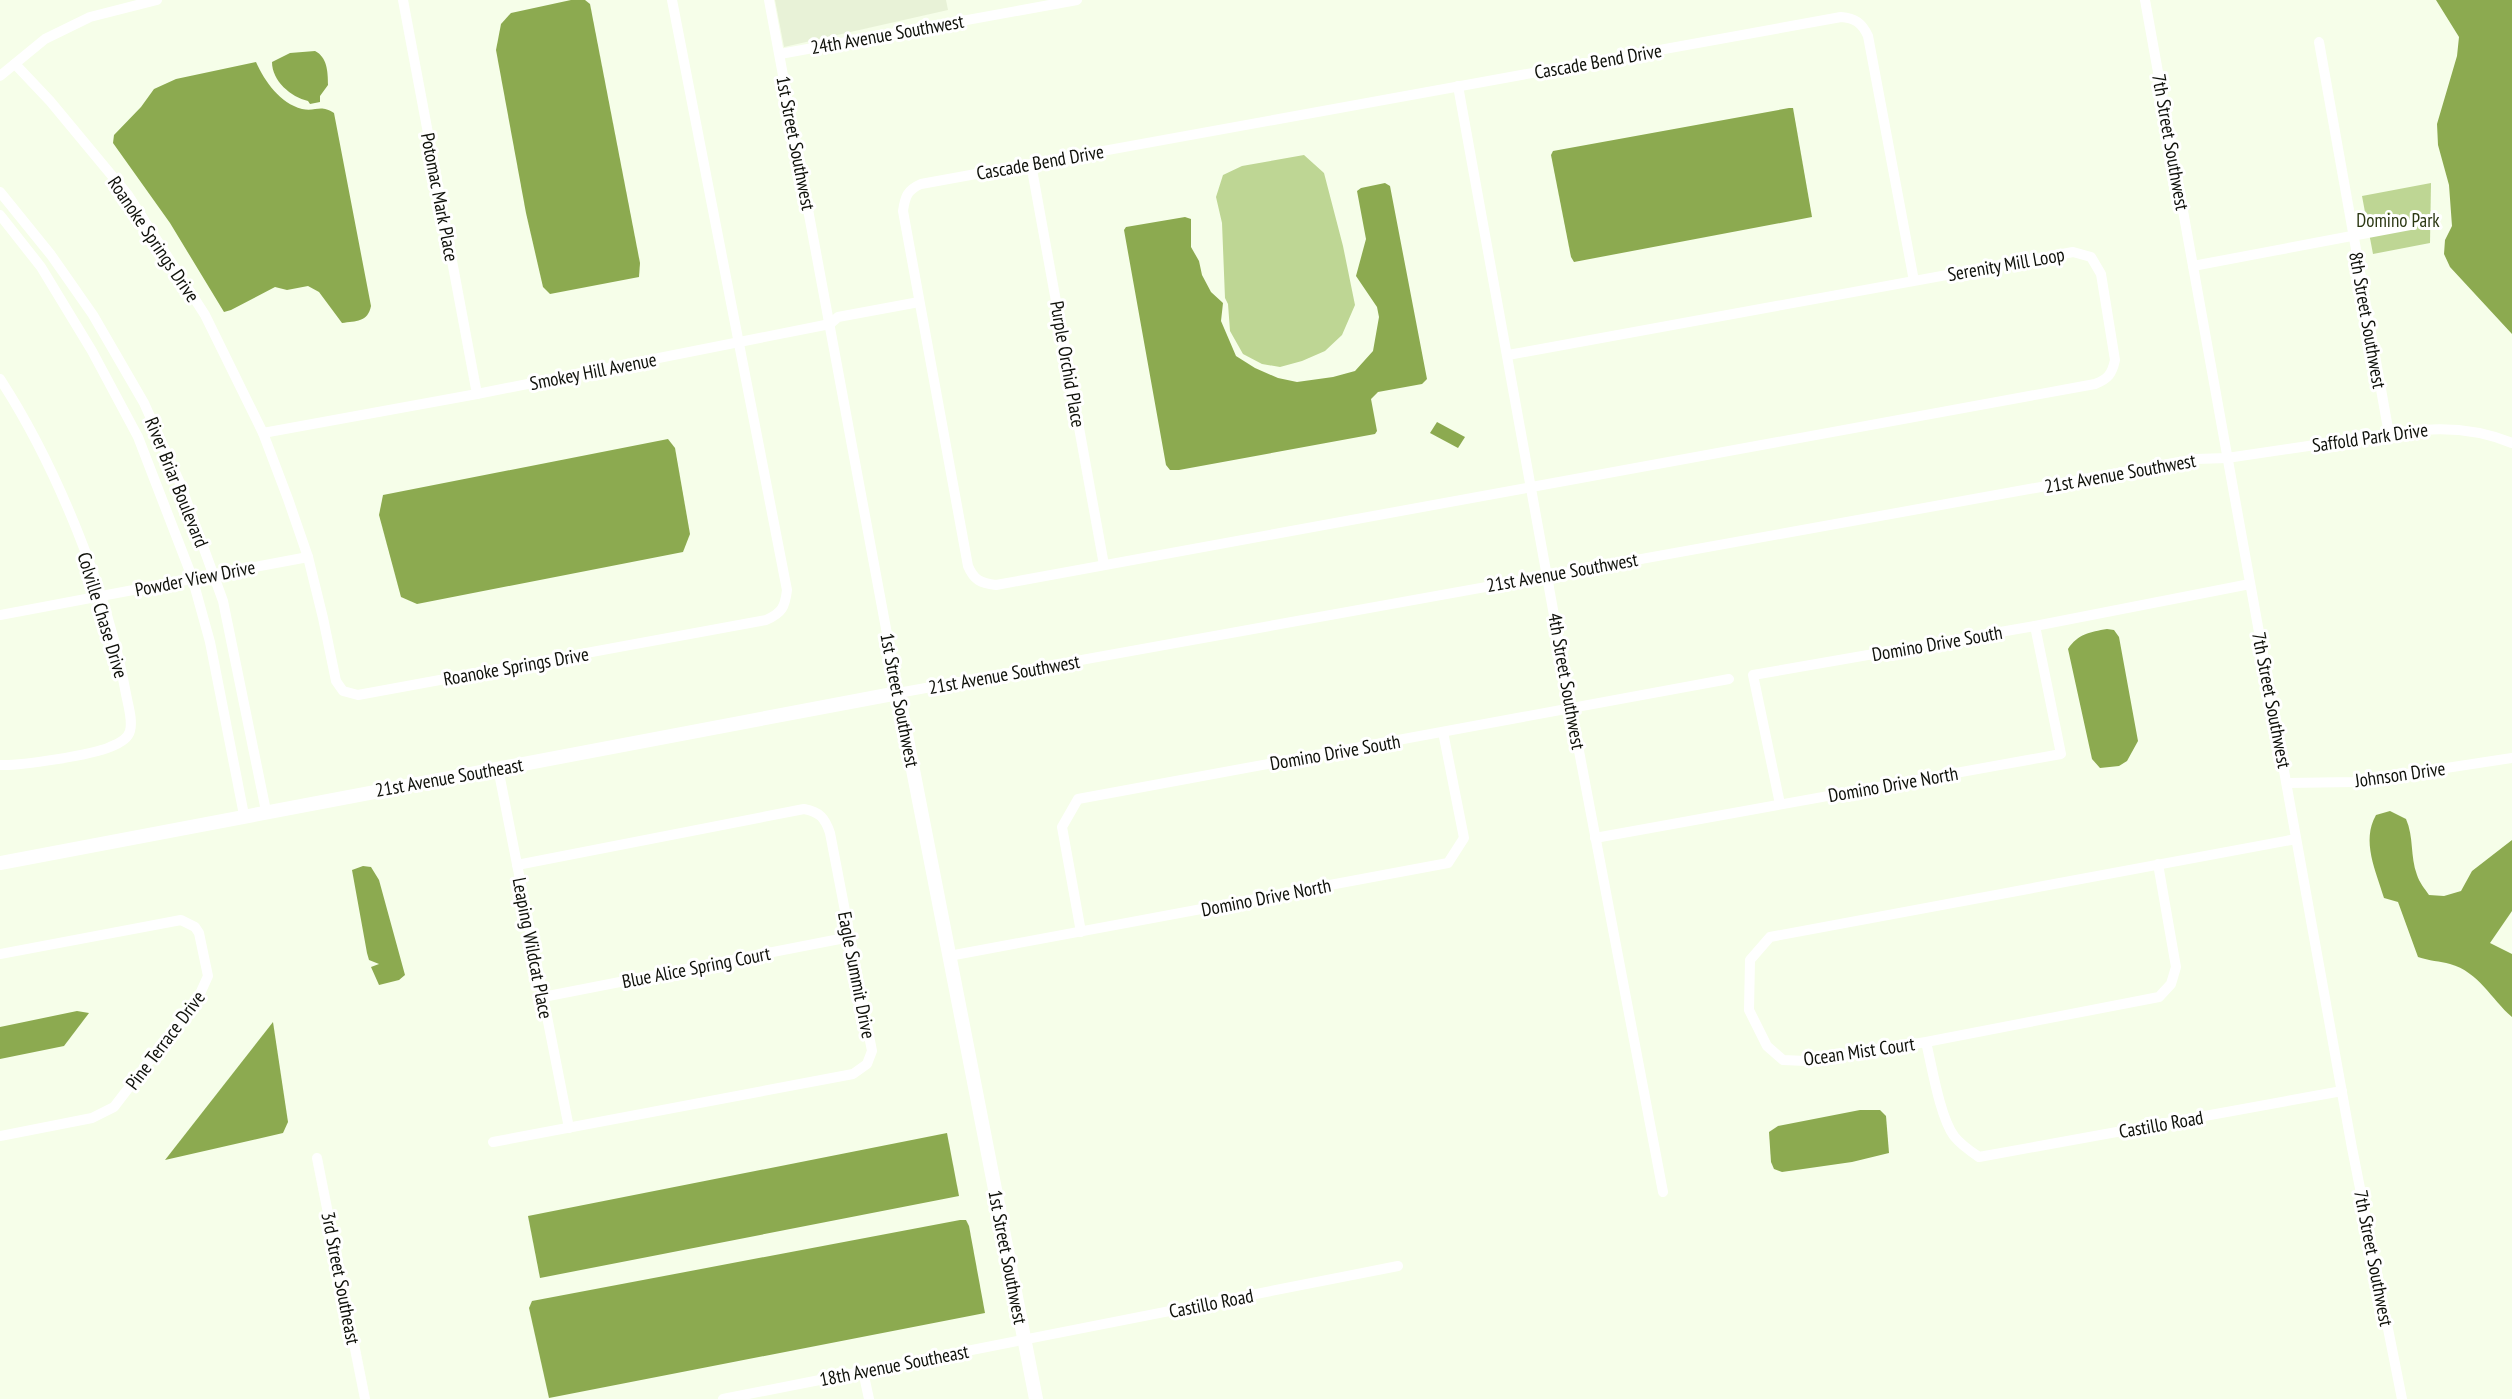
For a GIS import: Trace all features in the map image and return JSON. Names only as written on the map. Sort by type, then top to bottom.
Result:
[{"type":"street","points":[[0,76],[45,39],[90,17],[157,0]]},
{"type":"street","name":"Potomac Mark Place","points":[[403,0],[477,394]]},
{"type":"street","name":"Roanoke Springs Drive","points":[[15,64],[50,101],[128,195],[205,315],[263,433],[307,557],[336,681],[343,691],[358,695],[765,620],[779,615],[785,605],[787,590],[672,0]]},
{"type":"street","name":"1st Street Southwest","points":[[769,0],[898,693],[1036,1399]]},
{"type":"street","name":"24th Avenue Southwest","points":[[780,54],[1030,4],[1077,0]]},
{"type":"street","name":"7th Street Southwest","points":[[2145,0],[2342,1091],[2402,1399]]},
{"type":"street","name":"Cascade Bend Drive","points":[[1532,487],[996,585],[981,583],[972,577],[968,566],[903,211],[906,196],[912,188],[921,184],[1841,17],[1858,21],[1864,26],[1868,36],[1914,281]]},
{"type":"street","name":"8th Street Southwest","points":[[2319,42],[2389,434]]},
{"type":"street","name":"4th Street Southwest","points":[[1458,86],[1571,709],[1663,1192]]},
{"type":"street","name":"Purple Orchid Place","points":[[1031,164],[1104,565]]},
{"type":"street","name":"River Briar Boulevard","points":[[0,192],[51,255],[93,315],[127,370],[180,483],[214,574],[232,636],[266,811]]},
{"type":"street","name":"River Briar Boulevard","points":[[0,215],[41,267],[92,351],[138,437],[192,577],[210,642],[244,815]]},
{"type":"street","points":[[2193,266],[2410,225]]},
{"type":"street","name":"Serenity Mill Loop","points":[[1508,355],[2073,252],[2091,257],[2101,274],[2115,360],[2113,373],[2106,380],[1532,487]]},
{"type":"street","name":"Smokey Hill Avenue","points":[[263,433],[477,394],[830,324],[838,317],[919,302]]},
{"type":"street","name":"Colville Chase Drive","points":[[0,379],[41,452],[71,518],[101,596],[122,671],[131,722],[130,732],[125,739],[107,749],[18,765],[0,765]]},
{"type":"street","name":"Saffold Park Drive","points":[[2227,458],[2415,429],[2476,430],[2512,443]]},
{"type":"street","name":"21st Avenue Southwest","points":[[898,693],[2196,459],[2227,458]]},
{"type":"street","name":"Powder View Drive","points":[[0,615],[307,557]]},
{"type":"street","name":"Domino Drive South","points":[[1780,804],[1753,675],[2035,626],[2250,584]]},
{"type":"street","name":"Domino Drive North","points":[[1595,838],[2061,754],[2035,626]]},
{"type":"street","name":"Domino Drive South","points":[[1081,932],[1062,827],[1078,799],[1729,679]]},
{"type":"street","name":"21st Avenue Southeast","points":[[0,863],[898,693]]},
{"type":"street","name":"Domino Drive North","points":[[949,956],[1448,863],[1464,838],[1443,732]]},
{"type":"street","name":"Johnson Drive","points":[[2287,783],[2354,782],[2512,758]]},
{"type":"street","name":"Leaping Wildcat Place","points":[[498,768],[569,1128]]},
{"type":"street","name":"Eagle Summit Drive","points":[[493,1142],[853,1074],[867,1064],[872,1051],[830,833],[826,821],[817,811],[804,809],[517,865]]},
{"type":"street","name":"Ocean Mist Court","points":[[2158,864],[2176,967],[2171,985],[2159,996],[1926,1042],[1806,1061],[1783,1060],[1767,1046],[1749,1010],[1751,960],[1770,937],[2158,864],[2296,839]]},
{"type":"street","name":"Pine Terrace Drive","points":[[0,954],[181,920],[195,927],[199,933],[208,976],[199,996],[114,1107],[92,1118],[0,1136]]},
{"type":"street","name":"Blue Alice Spring Court","points":[[543,997],[850,937]]},
{"type":"street","name":"Castillo Road","points":[[1926,1042],[1952,1135],[1979,1157],[2342,1091]]},
{"type":"street","name":"3rd Street Southeast","points":[[317,1158],[365,1399]]},
{"type":"street","name":"Castillo Road","points":[[1024,1340],[1398,1266]]},
{"type":"street","name":"18th Avenue Southeast","points":[[723,1399],[1024,1340]]},
{"type":"street","points":[[863,1371],[869,1399]]},
{"type":"shaded area","points":[[571,0],[585,0],[590,4],[640,263],[639,277],[550,294],[543,287],[526,213],[496,50],[501,24],[511,13]]},
{"type":"shaded area","points":[[775,0],[946,0],[948,10],[784,47]]},
{"type":"shaded area","points":[[2436,0],[2512,0],[2512,334],[2450,267],[2444,254],[2445,240],[2452,226],[2449,185],[2438,145],[2437,124],[2457,56],[2459,37]]},
{"type":"shaded area","points":[[315,51],[324,61],[328,85],[320,96],[320,102],[310,104],[295,96],[279,82],[272,62],[290,53]]},
{"type":"shaded area","points":[[256,62],[269,84],[287,102],[302,109],[325,109],[334,113],[371,306],[361,320],[342,323],[319,292],[308,286],[287,290],[275,287],[224,312],[170,223],[113,143],[114,135],[154,89],[176,79]]},
{"type":"shaded area","points":[[1793,108],[1812,217],[1574,262],[1551,155],[1553,151]]},
{"type":"shaded area","points":[[1385,183],[1390,186],[1427,379],[1422,384],[1378,392],[1371,399],[1377,431],[1375,434],[1170,470],[1166,465],[1124,230],[1126,227],[1185,217],[1191,219],[1191,247],[1211,292],[1223,303],[1221,321],[1236,356],[1278,378],[1297,382],[1333,377],[1355,371],[1373,351],[1379,317],[1377,307],[1356,276],[1366,239],[1357,191]]},
{"type":"shaded area","points":[[1437,422],[1465,437],[1458,448],[1430,433]]},
{"type":"shaded area","points":[[668,439],[675,448],[690,534],[683,552],[417,604],[401,597],[379,515],[383,495]]},
{"type":"shaded area","points":[[2107,629],[2114,630],[2119,637],[2138,741],[2127,761],[2119,766],[2100,768],[2092,759],[2068,649],[2085,635]]},
{"type":"shaded area","points":[[2390,811],[2406,819],[2417,875],[2429,895],[2444,896],[2461,891],[2472,871],[2512,840],[2512,911],[2490,943],[2512,954],[2512,1017],[2469,973],[2450,964],[2418,957],[2398,902],[2384,898],[2371,856],[2370,835],[2376,815]]},
{"type":"shaded area","points":[[363,866],[371,867],[379,880],[405,975],[399,980],[379,985],[371,967],[379,964],[369,960],[352,870]]},
{"type":"shaded area","points":[[77,1011],[89,1013],[64,1046],[0,1059],[0,1027]]},
{"type":"shaded area","points":[[273,1022],[288,1122],[283,1133],[165,1160]]},
{"type":"shaded area","points":[[1860,1110],[1880,1110],[1886,1116],[1889,1153],[1852,1162],[1782,1172],[1774,1169],[1769,1132],[1778,1126]]},
{"type":"shaded area","points":[[947,1133],[959,1196],[540,1278],[528,1216]]},
{"type":"shaded area","points":[[966,1220],[969,1226],[985,1313],[549,1398],[529,1308],[532,1301]]},
{"type":"green space","points":[[1304,155],[1324,173],[1355,305],[1342,335],[1325,351],[1280,367],[1262,364],[1243,354],[1230,331],[1225,298],[1222,223],[1216,197],[1223,175],[1242,166]]},
{"type":"green space","name":"Domino Park","points":[[2431,183],[2430,243],[2373,254],[2362,196]]}]
